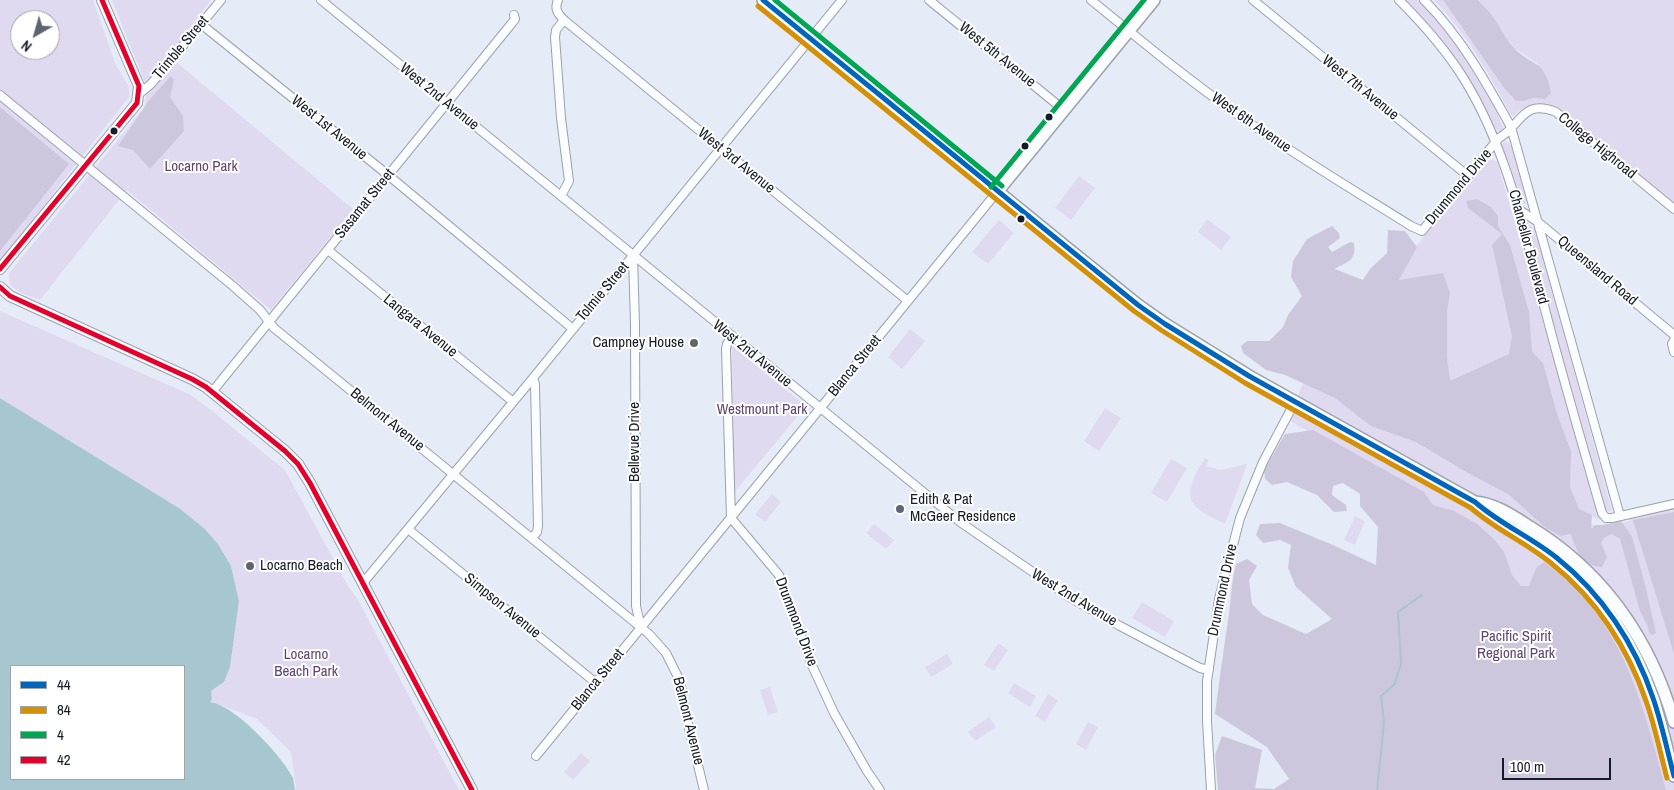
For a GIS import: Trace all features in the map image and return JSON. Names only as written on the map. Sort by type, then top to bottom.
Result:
[{"type":"main road","points":[[763,0],[1095,271],[1159,319],[1249,376],[1476,502],[1487,513],[1534,541],[1564,563],[1606,609],[1626,639],[1642,671],[1655,705],[1674,776]]},
{"type":"main road","name":"Blanca Street","points":[[998,192],[1154,0]]},
{"type":"main road","points":[[1476,502],[1489,503],[1556,544],[1590,574],[1610,595],[1646,650],[1664,692],[1674,722]]},
{"type":"street","points":[[0,269],[138,103],[139,86],[102,0]]},
{"type":"street","name":"Trimble Street","points":[[139,94],[151,84],[221,0]]},
{"type":"street","name":"West 2nd Avenue","points":[[321,0],[960,522],[1012,560],[1069,597],[1200,668],[1208,670]]},
{"type":"street","points":[[558,0],[556,7],[564,20],[556,30],[555,36],[561,118],[569,181],[561,196]]},
{"type":"street","name":"Tolmie Street","points":[[362,582],[533,378],[842,0]]},
{"type":"street","name":"West 5th Avenue","points":[[930,0],[1064,110]]},
{"type":"street","name":"West 6th Avenue","points":[[1091,0],[1246,121],[1422,232]]},
{"type":"street","name":"West 7th Avenue","points":[[1253,0],[1468,176]]},
{"type":"street","name":"Chancellor Boulevard","points":[[1399,0],[1434,37],[1449,57],[1478,104],[1495,143],[1518,209],[1602,513],[1606,518],[1620,516],[1510,127],[1490,88],[1462,44],[1424,0]]},
{"type":"street","name":"Sasamat Street","points":[[212,392],[512,23],[515,19],[514,15]]},
{"type":"street","name":"West 3rd Avenue","points":[[564,20],[908,301]]},
{"type":"street","name":"West 1st Avenue","points":[[201,24],[573,329]]},
{"type":"street","name":"Belmont Avenue","points":[[0,95],[233,286],[260,310],[274,328],[641,628],[666,653],[677,675],[704,790]]},
{"type":"street","name":"College Highroad","points":[[1495,143],[1521,117],[1532,110],[1543,109],[1556,112],[1674,209]]},
{"type":"street","name":"Drummond Drive","points":[[1422,232],[1495,143]]},
{"type":"street","name":"Blanca Street","points":[[536,756],[998,192]]},
{"type":"street","name":"Queensland Road","points":[[1518,209],[1538,222],[1674,335]]},
{"type":"street","name":"Langara Avenue","points":[[328,250],[512,401]]},
{"type":"street","name":"Bellevue Drive","points":[[633,256],[636,606],[641,628]]},
{"type":"street","points":[[0,287],[10,296],[192,379],[212,392],[276,443],[298,464],[310,483],[472,790]]},
{"type":"street","points":[[731,518],[726,349],[732,337]]},
{"type":"street","points":[[1674,340],[1672,344],[1674,352]]},
{"type":"street","points":[[532,538],[537,532],[538,526],[535,384],[533,378]]},
{"type":"street","name":"Drummond Drive","points":[[1211,790],[1206,721],[1208,670],[1219,599],[1240,518],[1263,462],[1294,401]]},
{"type":"street","points":[[1620,516],[1674,504]]},
{"type":"street","name":"Drummond Drive","points":[[731,518],[780,575],[810,661],[830,704],[880,790]]},
{"type":"street","name":"Simpson Avenue","points":[[408,529],[596,683]]},
{"type":"green space","points":[[0,0],[93,0],[115,63],[129,87],[129,97],[0,261]]},
{"type":"green space","name":"Locarno Park","points":[[112,0],[211,0],[169,56],[353,209],[271,310],[127,190],[40,300],[23,294],[10,283],[10,272],[144,108],[146,98],[145,83]]},
{"type":"green space","points":[[1405,0],[1418,0],[1455,44],[1487,92],[1503,127],[1502,130],[1499,132],[1490,121],[1464,72],[1444,44]]},
{"type":"green space","points":[[1434,0],[1443,0],[1504,88],[1516,101],[1524,101],[1533,98],[1545,99],[1537,63],[1514,48],[1492,15],[1478,0],[1674,0],[1674,203],[1556,106],[1539,104],[1528,106],[1513,116],[1511,115],[1486,70],[1467,41]]},
{"type":"green space","points":[[1443,0],[1478,0],[1497,22],[1513,47],[1537,65],[1545,74],[1551,93],[1545,99],[1533,98],[1516,101],[1504,88]]},
{"type":"green space","points":[[171,76],[174,80],[170,97],[183,116],[184,131],[150,169],[133,150],[118,146],[150,99]]},
{"type":"green space","points":[[0,107],[69,164],[0,251]]},
{"type":"green space","points":[[1504,142],[1509,143],[1512,148],[1527,200],[1525,205],[1520,199],[1502,145]]},
{"type":"green space","name":"Pacific Spirit Regional Park","points":[[1486,161],[1497,161],[1600,520],[1582,511],[1578,514],[1596,527],[1630,521],[1629,517],[1674,508],[1674,790],[1317,790],[1424,496],[1290,421],[1301,387]]},
{"type":"green space","points":[[1079,176],[1095,188],[1071,220],[1055,208]]},
{"type":"green space","points":[[1477,199],[1491,207],[1498,216],[1498,226],[1510,245],[1529,312],[1532,352],[1543,363],[1557,414],[1571,451],[1570,487],[1579,509],[1592,515],[1591,528],[1595,525],[1621,521],[1632,537],[1656,633],[1652,635],[1649,633],[1640,611],[1620,539],[1612,534],[1605,537],[1601,543],[1607,557],[1602,567],[1590,564],[1581,556],[1571,534],[1561,536],[1546,528],[1508,494],[1416,442],[1371,426],[1335,398],[1285,375],[1266,370],[1243,353],[1241,346],[1247,341],[1269,341],[1283,327],[1288,315],[1302,296],[1291,277],[1293,261],[1307,239],[1332,226],[1339,233],[1340,238],[1328,247],[1332,252],[1350,242],[1354,243],[1354,254],[1350,260],[1335,269],[1363,280],[1370,269],[1387,253],[1388,230],[1405,231],[1417,247],[1399,280],[1443,273],[1450,293],[1447,312],[1447,357],[1450,381],[1509,354],[1512,336],[1492,245],[1502,234],[1468,208],[1466,201]]},
{"type":"green space","points":[[1207,219],[1231,237],[1221,250],[1198,232]]},
{"type":"green space","points":[[999,220],[1014,233],[988,264],[972,252]]},
{"type":"green space","points":[[1527,224],[1535,229],[1612,511],[1607,511],[1603,503]]},
{"type":"green space","name":"Locarno Beach Park","points":[[0,311],[191,395],[285,470],[347,584],[357,598],[459,790],[296,790],[291,752],[257,719],[210,701],[212,699],[211,691],[224,682],[230,667],[239,601],[231,566],[218,544],[205,529],[179,508],[0,398]]},
{"type":"green space","points":[[910,329],[925,341],[902,369],[888,357]]},
{"type":"green space","name":"Westmount Park","points":[[732,346],[806,406],[733,494]]},
{"type":"green space","points":[[1105,408],[1121,418],[1099,451],[1084,441]]},
{"type":"green space","points":[[1313,430],[1424,492],[1433,505],[1454,511],[1477,524],[1494,539],[1504,552],[1512,575],[1521,586],[1529,586],[1536,568],[1544,562],[1571,585],[1593,609],[1611,636],[1626,664],[1648,725],[1666,790],[1218,790],[1215,755],[1222,736],[1262,750],[1255,788],[1274,789],[1289,779],[1267,747],[1215,714],[1236,564],[1247,559],[1257,566],[1249,580],[1252,604],[1263,615],[1306,634],[1332,619],[1296,587],[1288,568],[1291,545],[1280,540],[1263,543],[1256,535],[1260,524],[1280,523],[1376,565],[1378,527],[1360,506],[1360,494],[1343,483],[1333,486],[1332,495],[1346,505],[1347,511],[1334,512],[1317,495],[1287,482],[1272,485],[1265,479],[1264,470],[1285,434]]},
{"type":"green space","points":[[1205,458],[1209,460],[1206,466],[1220,470],[1247,464],[1225,524],[1197,508],[1190,496],[1192,483]]},
{"type":"green space","points":[[1171,459],[1187,468],[1167,502],[1151,493]]},
{"type":"green space","points":[[772,494],[781,502],[765,522],[755,514]]},
{"type":"green space","points":[[1674,512],[1674,654],[1633,520]]},
{"type":"green space","points":[[1355,516],[1365,521],[1355,545],[1344,540]]},
{"type":"green space","points":[[874,524],[894,540],[886,549],[866,533]]},
{"type":"green space","points":[[1142,602],[1174,621],[1165,637],[1132,618]]},
{"type":"green space","points":[[998,643],[1008,650],[994,671],[984,665]]},
{"type":"green space","points":[[947,654],[953,664],[931,677],[925,667]]},
{"type":"green space","points":[[1014,683],[1036,696],[1030,707],[1008,693]]},
{"type":"green space","points":[[770,687],[778,712],[768,715],[760,690]]},
{"type":"green space","points":[[1048,694],[1058,700],[1045,722],[1035,716]]},
{"type":"green space","points":[[989,717],[996,727],[975,741],[968,732]]},
{"type":"green space","points":[[1088,722],[1098,727],[1086,750],[1076,744]]},
{"type":"green space","points":[[581,753],[590,761],[573,780],[564,772]]},
{"type":"water","points":[[0,398],[179,508],[205,529],[218,544],[231,566],[239,601],[230,667],[224,682],[211,691],[212,699],[210,702],[232,712],[257,733],[279,757],[293,778],[295,790],[0,790]]},
{"type":"waterway","points":[[1377,790],[1384,722],[1381,696],[1394,685],[1401,664],[1398,612],[1422,595]]},
{"type":"transit line","name":"42","points":[[0,269],[137,103],[139,86],[102,0]]},
{"type":"transit line","name":"44","points":[[763,0],[1138,305],[1165,324],[1249,376],[1475,502],[1557,558],[1588,587],[1627,639],[1646,678],[1653,698],[1674,776]]},
{"type":"transit line","name":"4","points":[[775,0],[1002,186]]},
{"type":"transit line","name":"4","points":[[991,187],[1144,0]]},
{"type":"transit line","name":"84","points":[[758,6],[1134,311],[1161,330],[1245,383],[1471,508],[1552,564],[1583,593],[1596,609],[1609,626],[1630,662],[1639,681],[1655,729],[1667,778]]},
{"type":"transit line","name":"42","points":[[0,287],[10,296],[206,387],[285,451],[298,464],[310,483],[472,790]]},
{"type":"place","name":"Campney House","points":[[694,343]]},
{"type":"place","name":"Edith & Pat McGeer Residence","points":[[900,509]]},
{"type":"place","name":"Locarno Beach","points":[[250,566]]}]
